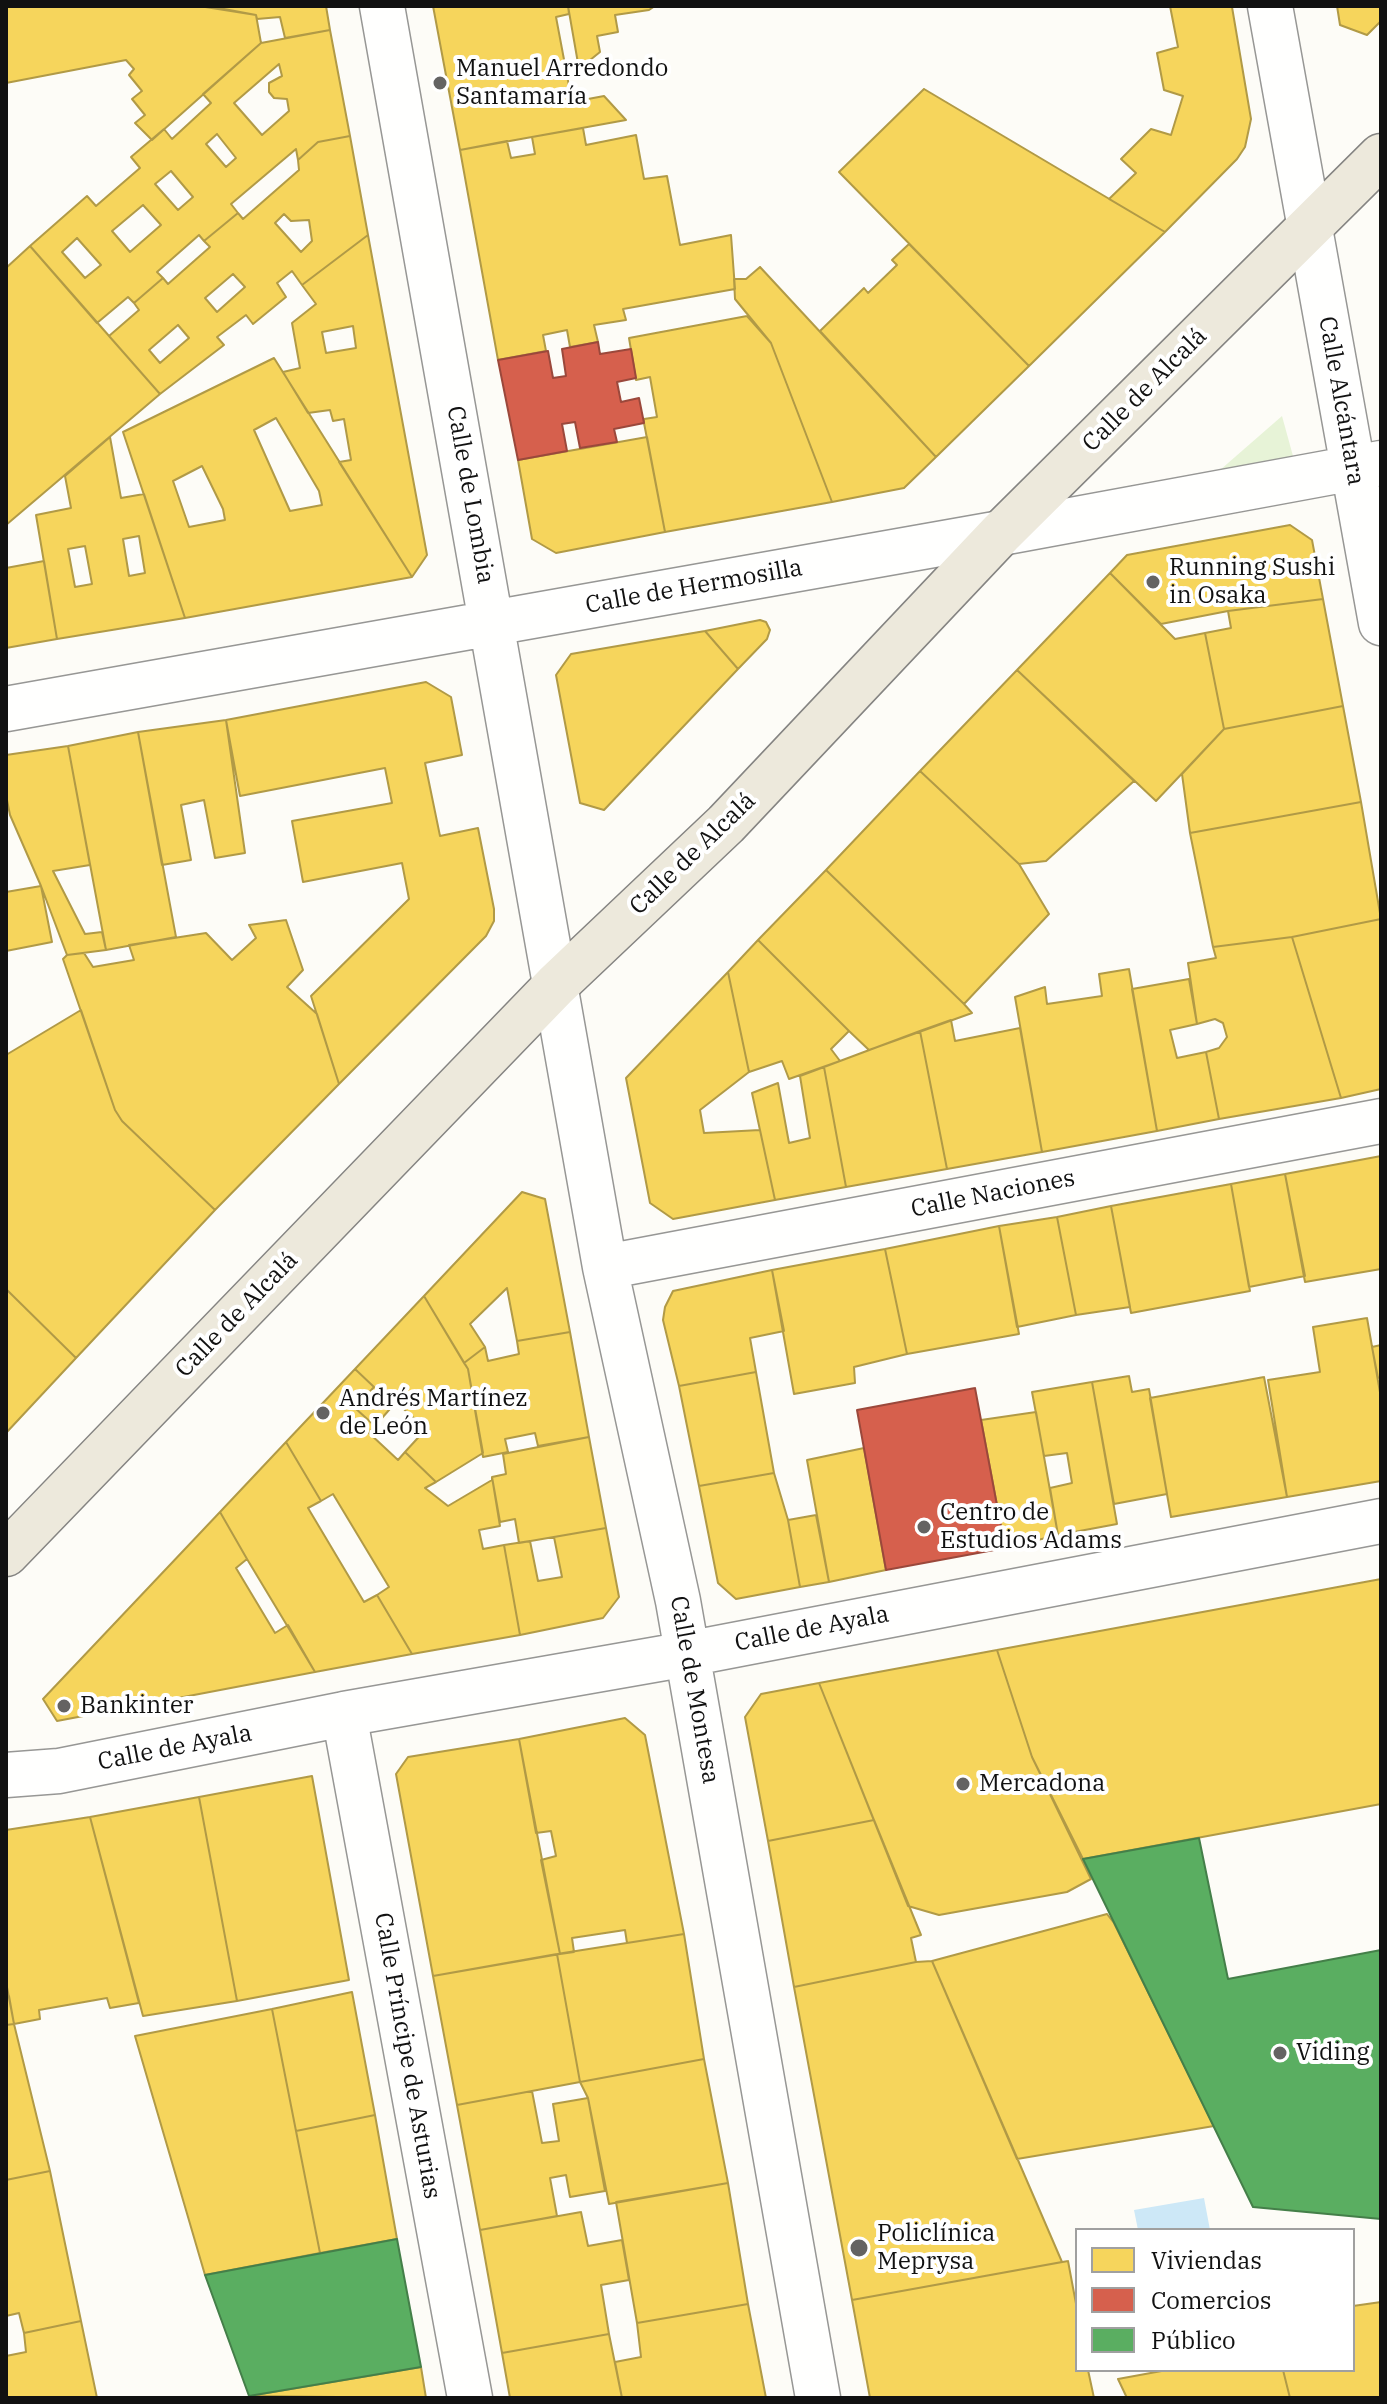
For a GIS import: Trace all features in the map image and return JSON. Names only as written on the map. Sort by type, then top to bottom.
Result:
[{"type":"main road","name":"Calle de Alcalá","points":[[6,1554],[556,985],[726,824],[1001,533],[1381,156]]},
{"type":"street","name":"Calle de Lombia","points":[[382,6],[556,985]]},
{"type":"street","name":"Calle Alcántara","points":[[1270,6],[1309,226],[1367,466],[1381,623]]},
{"type":"street","name":"Calle de Hermosilla","points":[[6,709],[1367,466]]},
{"type":"street","name":"Calle de Montesa","points":[[556,985],[605,1267],[687,1654],[818,2398]]},
{"type":"street","name":"Calle Naciones","points":[[605,1267],[1381,1121]]},
{"type":"street","name":"Calle de Ayala","points":[[6,1775],[59,1771],[344,1714],[687,1654],[1381,1521]]},
{"type":"street","name":"Calle Príncipe de Asturias","points":[[344,1714],[470,2398]]},
{"type":"green space","points":[[1282,416],[1296,467],[1204,484]]},
{"type":"water","points":[[1204,2198],[1210,2228],[1138,2228],[1134,2210]]},
{"type":"building: Viviendas","points":[[6,6],[199,6],[256,15],[261,43],[152,140],[135,123],[145,115],[132,99],[142,91],[129,75],[134,69],[126,60],[6,83]]},
{"type":"building: Viviendas","points":[[208,6],[326,6],[330,30],[285,38],[280,17],[257,19],[256,15]]},
{"type":"building: Viviendas","points":[[433,6],[568,6],[569,14],[556,17],[572,102],[604,96],[626,120],[460,150]]},
{"type":"building: Viviendas","points":[[568,6],[655,6],[649,10],[615,15],[618,32],[597,36],[600,52],[579,69]]},
{"type":"building: Viviendas","points":[[1170,6],[1232,7],[1251,119],[1245,147],[1237,159],[1165,232],[1109,199],[1136,173],[1121,159],[1151,129],[1171,135],[1183,96],[1164,90],[1157,53],[1178,47]]},
{"type":"building: Viviendas","points":[[1337,6],[1381,6],[1381,21],[1367,35],[1340,25]]},
{"type":"building: Viviendas","points":[[330,30],[350,136],[318,142],[298,160],[296,149],[231,204],[238,213],[204,241],[199,235],[157,272],[163,278],[134,303],[128,297],[97,323],[30,246],[87,196],[96,206],[140,168],[131,157],[164,129],[172,139],[211,103],[203,94],[261,43]],"holes":[[[279,64],[282,76],[269,83],[269,92],[274,98],[287,99],[289,111],[262,135],[234,103]],[[217,134],[236,158],[226,167],[206,144]],[[171,171],[193,197],[178,210],[155,184]],[[143,205],[161,225],[130,252],[112,231]],[[77,238],[101,265],[85,278],[62,252]]]},
{"type":"building: Viviendas","points":[[924,89],[1165,232],[1029,366],[839,172]]},
{"type":"building: Viviendas","points":[[583,128],[586,145],[636,135],[644,179],[667,176],[680,245],[731,235],[735,289],[623,309],[626,320],[594,325],[598,342],[570,347],[567,330],[543,335],[546,351],[498,360],[460,150],[507,141],[511,158],[535,154],[532,137]]},
{"type":"building: Viviendas","points":[[350,136],[368,235],[302,285],[292,271],[277,283],[286,297],[253,324],[246,315],[217,337],[224,345],[160,394],[109,336],[139,310],[134,303],[163,278],[168,284],[210,247],[204,241],[238,213],[243,219],[299,170],[298,160],[318,142]],"holes":[[[284,214],[291,221],[309,220],[312,241],[301,252],[275,223]],[[233,274],[245,287],[217,312],[205,298]],[[178,325],[189,338],[160,363],[149,350]]]},
{"type":"building: Viviendas","points":[[368,235],[427,555],[412,577],[339,462],[351,460],[344,419],[333,421],[330,410],[308,413],[283,372],[300,368],[292,323],[316,304],[302,285]],"holes":[[[353,326],[356,348],[326,353],[322,332]]]},
{"type":"building: Viviendas","points":[[909,244],[1029,366],[936,457],[820,331],[864,288],[868,293],[897,265],[892,260]]},
{"type":"building: Viviendas","points":[[30,246],[160,394],[6,525],[6,268]]},
{"type":"building: Viviendas","points":[[760,267],[936,457],[904,488],[832,502],[771,343],[735,299],[734,279],[746,279]]},
{"type":"building: Viviendas","points":[[747,316],[771,343],[832,502],[665,532],[644,423],[644,419],[657,417],[650,377],[636,380],[629,338]]},
{"type":"building: Viviendas","points":[[274,358],[412,577],[185,618],[123,432]],"holes":[[[276,418],[319,491],[322,505],[290,511],[254,430]],[[202,466],[223,509],[225,520],[189,527],[173,481]]]},
{"type":"building: Viviendas","points":[[110,437],[121,498],[144,494],[185,618],[57,639],[36,515],[71,508],[65,476]],"holes":[[[139,536],[145,573],[129,576],[123,539]],[[85,546],[92,584],[75,587],[68,549]]]},
{"type":"building: Viviendas","points":[[647,437],[665,532],[556,553],[532,539],[518,460]]},
{"type":"building: Viviendas","points":[[1290,525],[1312,540],[1323,599],[1228,611],[1161,624],[1110,573],[1127,555]]},
{"type":"building: Viviendas","points":[[44,561],[57,639],[6,648],[6,568]]},
{"type":"building: Viviendas","points":[[1110,573],[1175,639],[1205,633],[1224,729],[1156,801],[1017,670]]},
{"type":"building: Viviendas","points":[[1323,599],[1343,706],[1224,729],[1205,633],[1231,628],[1228,611]]},
{"type":"building: Viviendas","points":[[760,620],[766,622],[770,630],[767,639],[738,669],[705,631]]},
{"type":"building: Viviendas","points":[[705,631],[738,669],[604,810],[580,803],[556,675],[571,654]]},
{"type":"building: Viviendas","points":[[1017,670],[1134,781],[1046,861],[1019,864],[920,771]]},
{"type":"building: Viviendas","points":[[426,682],[451,697],[462,755],[425,763],[440,836],[478,828],[494,921],[486,936],[339,1084],[311,996],[409,899],[402,863],[303,882],[292,821],[392,803],[385,768],[240,796],[226,720]]},
{"type":"building: Viviendas","points":[[1343,706],[1361,802],[1190,833],[1182,774],[1224,729]]},
{"type":"building: Viviendas","points":[[226,720],[245,853],[215,858],[204,800],[181,805],[191,860],[162,865],[138,732]]},
{"type":"building: Viviendas","points":[[138,732],[176,937],[106,950],[68,746]]},
{"type":"building: Viviendas","points":[[68,746],[90,865],[53,871],[85,934],[102,932],[106,950],[67,955],[10,815],[6,795],[6,755]]},
{"type":"building: Viviendas","points":[[920,771],[1019,864],[1049,914],[964,1004],[826,870]]},
{"type":"building: Viviendas","points":[[1361,802],[1381,919],[1292,937],[1213,947],[1190,833]]},
{"type":"building: Viviendas","points":[[826,870],[972,1013],[869,1050],[849,1031],[758,940]]},
{"type":"building: Viviendas","points":[[41,886],[52,942],[6,951],[6,892]]},
{"type":"building: Viviendas","points":[[1381,919],[1381,1089],[1341,1098],[1292,937]]},
{"type":"building: Viviendas","points":[[286,920],[303,970],[287,987],[317,1014],[339,1084],[215,1210],[122,1121],[115,1110],[63,959],[67,955],[84,953],[93,967],[134,960],[129,945],[206,933],[232,960],[256,938],[249,925]]},
{"type":"building: Viviendas","points":[[1292,937],[1341,1098],[1219,1119],[1206,1052],[1219,1048],[1227,1037],[1223,1023],[1215,1019],[1197,1024],[1188,963],[1216,958],[1213,947]]},
{"type":"building: Viviendas","points":[[758,940],[849,1031],[831,1049],[840,1061],[789,1079],[782,1061],[749,1072],[728,972]]},
{"type":"building: Viviendas","points":[[1129,969],[1157,1131],[1042,1152],[1015,997],[1045,987],[1047,1004],[1102,996],[1099,974]]},
{"type":"building: Viviendas","points":[[728,972],[749,1072],[700,1110],[704,1133],[760,1130],[775,1200],[673,1219],[650,1203],[626,1078]]},
{"type":"building: Viviendas","points":[[1189,979],[1197,1024],[1170,1030],[1177,1058],[1206,1052],[1219,1119],[1157,1131],[1132,989]]},
{"type":"building: Viviendas","points":[[81,1010],[115,1110],[122,1121],[215,1210],[76,1358],[6,1289],[6,1055]]},
{"type":"building: Viviendas","points":[[951,1020],[955,1041],[1020,1028],[1042,1152],[947,1169],[920,1031]]},
{"type":"building: Viviendas","points":[[920,1031],[947,1169],[846,1187],[824,1067]]},
{"type":"building: Viviendas","points":[[824,1067],[846,1187],[775,1200],[752,1093],[778,1083],[789,1143],[810,1138],[800,1076]]},
{"type":"building: Viviendas","points":[[1381,1156],[1381,1269],[1305,1282],[1285,1174]]},
{"type":"building: Viviendas","points":[[1285,1174],[1305,1276],[1249,1287],[1231,1184]]},
{"type":"building: Viviendas","points":[[1231,1184],[1250,1291],[1131,1313],[1111,1206]]},
{"type":"building: Viviendas","points":[[522,1192],[545,1199],[570,1332],[517,1341],[507,1288],[470,1324],[485,1347],[464,1363],[424,1296]]},
{"type":"building: Viviendas","points":[[1111,1206],[1130,1307],[1076,1315],[1057,1217]]},
{"type":"building: Viviendas","points":[[1057,1217],[1076,1315],[1017,1327],[999,1226]]},
{"type":"building: Viviendas","points":[[999,1226],[1019,1334],[907,1354],[885,1249]]},
{"type":"building: Viviendas","points":[[885,1249],[907,1354],[854,1367],[855,1383],[794,1394],[772,1270]]},
{"type":"building: Viviendas","points":[[772,1270],[784,1331],[750,1338],[756,1372],[679,1386],[663,1320],[673,1291]]},
{"type":"building: Viviendas","points":[[6,1289],[76,1358],[6,1433]]},
{"type":"building: Viviendas","points":[[424,1296],[468,1369],[483,1453],[436,1482],[405,1452],[426,1429],[396,1402],[375,1426],[355,1408],[374,1387],[355,1369]]},
{"type":"building: Viviendas","points":[[1367,1318],[1381,1398],[1381,1481],[1287,1497],[1268,1380],[1320,1372],[1313,1327]]},
{"type":"building: Viviendas","points":[[570,1332],[589,1437],[538,1446],[535,1433],[505,1439],[508,1452],[483,1457],[468,1369],[464,1363],[485,1347],[488,1361],[519,1354],[517,1341]]},
{"type":"building: Viviendas","points":[[1381,1345],[1381,1377],[1378,1378],[1372,1347]]},
{"type":"building: Viviendas","points":[[355,1369],[374,1387],[355,1408],[375,1426],[369,1433],[398,1460],[405,1452],[436,1482],[425,1488],[448,1506],[492,1480],[492,1477],[500,1526],[479,1530],[483,1549],[504,1545],[520,1635],[412,1654],[377,1595],[389,1587],[333,1494],[321,1501],[286,1442]]},
{"type":"building: Viviendas","points":[[756,1372],[774,1473],[699,1486],[679,1386]]},
{"type":"building: Viviendas","points":[[1129,1376],[1132,1392],[1149,1389],[1167,1494],[1114,1504],[1092,1382]]},
{"type":"building: Viviendas","points":[[1264,1377],[1287,1497],[1171,1517],[1150,1398]]},
{"type":"building: Viviendas","points":[[1092,1382],[1117,1524],[1058,1535],[1050,1488],[1072,1483],[1067,1453],[1044,1456],[1032,1392]]},
{"type":"building: Viviendas","points":[[1036,1412],[1058,1535],[1005,1548],[981,1420]]},
{"type":"building: Viviendas","points":[[589,1437],[606,1528],[519,1543],[515,1519],[500,1522],[492,1477],[506,1474],[503,1454]]},
{"type":"building: Viviendas","points":[[286,1442],[321,1501],[308,1508],[364,1602],[377,1595],[412,1654],[315,1672],[247,1559],[220,1512]]},
{"type":"building: Viviendas","points":[[864,1448],[886,1570],[829,1582],[807,1460]]},
{"type":"building: Viviendas","points":[[774,1473],[788,1520],[800,1587],[736,1599],[718,1583],[699,1486]]},
{"type":"building: Viviendas","points":[[220,1512],[247,1559],[236,1568],[275,1633],[288,1625],[315,1672],[57,1721],[43,1699]]},
{"type":"building: Viviendas","points":[[816,1515],[829,1582],[800,1587],[788,1520]]},
{"type":"building: Viviendas","points":[[606,1528],[619,1597],[603,1618],[520,1635],[504,1545],[530,1541],[538,1581],[562,1577],[554,1537]]},
{"type":"building: Viviendas","points":[[1381,1579],[1381,1804],[1083,1859],[1032,1757],[997,1650]]},
{"type":"building: Viviendas","points":[[997,1650],[1032,1757],[1091,1879],[1067,1892],[939,1915],[908,1906],[819,1683]]},
{"type":"building: Viviendas","points":[[819,1683],[874,1820],[768,1841],[745,1717],[761,1694]]},
{"type":"building: Viviendas","points":[[625,1718],[645,1735],[684,1934],[627,1943],[625,1930],[572,1938],[574,1952],[560,1954],[541,1860],[556,1856],[551,1831],[536,1833],[519,1739]]},
{"type":"building: Viviendas","points":[[519,1739],[560,1954],[433,1976],[396,1774],[408,1757]]},
{"type":"building: Viviendas","points":[[312,1776],[349,1980],[237,2001],[199,1797]]},
{"type":"building: Viviendas","points":[[199,1797],[237,2001],[143,2016],[90,1817]]},
{"type":"building: Viviendas","points":[[90,1817],[139,2003],[110,2008],[107,1998],[39,2010],[40,2019],[14,2024],[6,1982],[6,1830]]},
{"type":"building: Viviendas","points":[[874,1820],[921,1935],[911,1938],[916,1962],[794,1987],[768,1841]]},
{"type":"building: Viviendas","points":[[1107,1914],[1214,2126],[1017,2159],[932,1961]]},
{"type":"building: Viviendas","points":[[684,1934],[704,2059],[580,2082],[557,1954]]},
{"type":"building: Viviendas","points":[[557,1954],[580,2082],[457,2105],[433,1976]]},
{"type":"building: Viviendas","points":[[932,1961],[1062,2262],[852,2300],[794,1987]]},
{"type":"building: Viviendas","points":[[352,1992],[375,2115],[296,2131],[272,2009]]},
{"type":"building: Viviendas","points":[[9,1996],[14,2024],[6,2025],[6,1997]]},
{"type":"building: Viviendas","points":[[272,2009],[320,2253],[205,2275],[135,2036]]},
{"type":"building: Viviendas","points":[[14,2024],[50,2171],[6,2180],[6,2025]]},
{"type":"building: Viviendas","points":[[704,2059],[728,2183],[609,2204],[588,2098],[580,2082]]},
{"type":"building: Viviendas","points":[[532,2091],[542,2143],[559,2141],[553,2104],[588,2098],[605,2191],[570,2197],[566,2175],[550,2178],[557,2216],[480,2230],[457,2105]]},
{"type":"building: Viviendas","points":[[375,2115],[397,2239],[320,2253],[296,2131]]},
{"type":"building: Viviendas","points":[[50,2171],[81,2321],[24,2333],[19,2313],[6,2316],[6,2180]]},
{"type":"building: Viviendas","points":[[728,2183],[748,2304],[637,2323],[616,2202]]},
{"type":"building: Viviendas","points":[[581,2212],[588,2246],[622,2240],[629,2280],[601,2285],[609,2334],[502,2353],[480,2230]]},
{"type":"building: Viviendas","points":[[1068,2261],[1075,2298],[1075,2372],[1088,2372],[1094,2398],[870,2398],[852,2300]]},
{"type":"building: Viviendas","points":[[1381,2302],[1381,2398],[1290,2398],[1284,2372],[1355,2372],[1355,2306]]},
{"type":"building: Viviendas","points":[[748,2304],[766,2398],[622,2398],[615,2362],[641,2357],[637,2323]]},
{"type":"building: Viviendas","points":[[81,2321],[97,2398],[6,2398],[6,2356],[26,2352],[24,2333]]},
{"type":"building: Viviendas","points":[[609,2334],[622,2398],[510,2398],[502,2353]]},
{"type":"building: Viviendas","points":[[421,2367],[426,2398],[249,2396]]},
{"type":"building: Viviendas","points":[[1156,2372],[1284,2372],[1290,2398],[1127,2398],[1118,2379]]},
{"type":"building: Comercios","points":[[598,342],[600,354],[631,349],[636,378],[617,382],[621,402],[639,398],[644,423],[614,429],[617,442],[580,448],[575,422],[562,424],[567,451],[518,460],[498,360],[548,351],[553,378],[566,376],[562,349]]},
{"type":"building: Comercios","points":[[975,1388],[1005,1548],[886,1570],[857,1410]]},
{"type":"building: Público","name":"Viding","points":[[1199,1838],[1228,1979],[1381,1950],[1381,2219],[1253,2207],[1083,1859]]},
{"type":"building: Público","points":[[397,2239],[421,2367],[249,2396],[205,2275]]},
{"type":"place","name":"Manuel Arredondo Santamaría","points":[[440,83]]},
{"type":"place","name":"Running Sushi in Osaka","points":[[1153,582]]},
{"type":"place","name":"Andrés Martínez de León","points":[[323,1413]]},
{"type":"place","name":"Centro de Estudios Adams","points":[[924,1527]]},
{"type":"place","name":"Bankinter","points":[[64,1706]]},
{"type":"place","name":"Mercadona","points":[[963,1784]]},
{"type":"place","name":"Viding","points":[[1280,2053]]},
{"type":"place","name":"Policlínica Meprysa","points":[[859,2248]]}]
